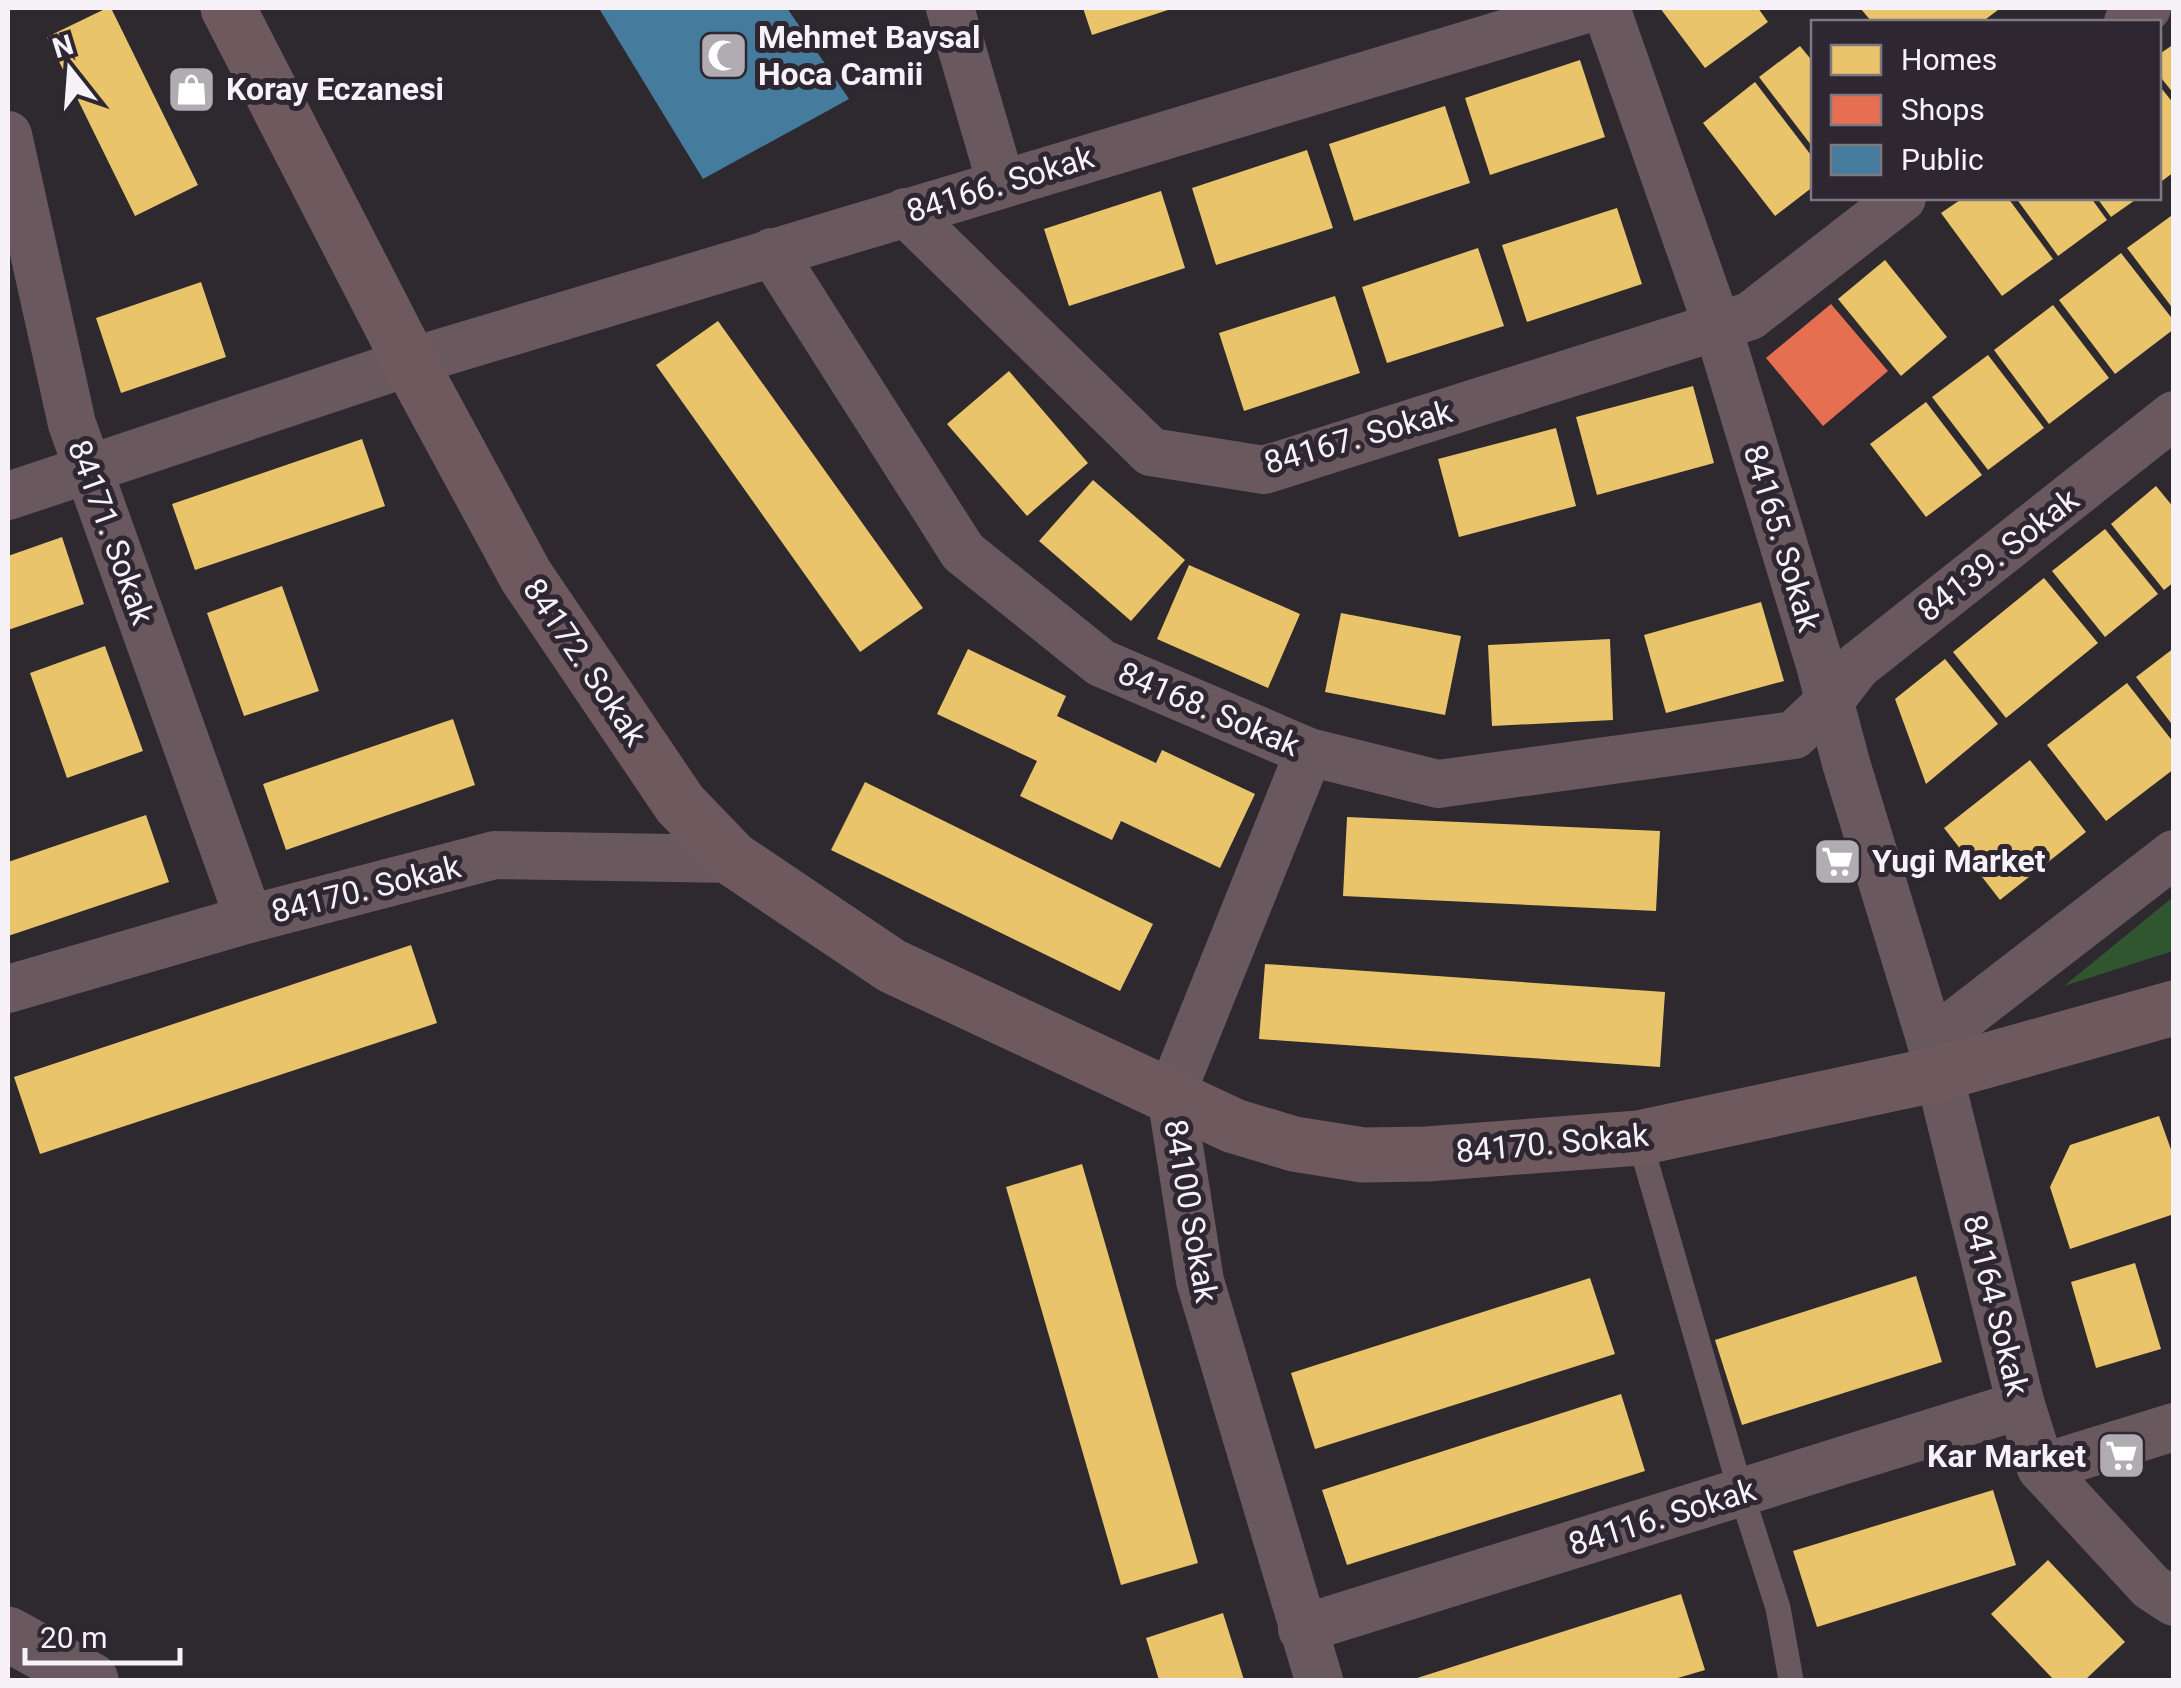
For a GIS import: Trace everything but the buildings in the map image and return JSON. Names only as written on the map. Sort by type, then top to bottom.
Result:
[{"type":"main road","name":"84172. Sokak","points":[[228,8],[410,362],[526,576],[680,804],[733,858],[892,966],[1171,1095]]},
{"type":"main road","name":"84170. Sokak","points":[[1171,1095],[1234,1126],[1294,1144],[1363,1154],[1426,1154],[1640,1138],[1934,1058],[2174,1008]]},
{"type":"street","points":[[950,8],[1001,183]]},
{"type":"street","name":"84166. Sokak","points":[[8,496],[410,362],[1590,8]]},
{"type":"street","name":"84165. Sokak","points":[[1606,8],[1718,328],[1934,1058]]},
{"type":"street","name":"84171. Sokak","points":[[8,135],[72,424],[249,919]]},
{"type":"street","name":"84167. Sokak","points":[[904,212],[1151,452],[1264,470],[1750,316],[1899,200]]},
{"type":"street","name":"84168. Sokak","points":[[772,252],[963,552],[1100,663],[1308,752],[1438,784],[1794,735],[1830,702]]},
{"type":"street","name":"84139. Sokak","points":[[1830,702],[1857,666],[2174,415]]},
{"type":"street","name":"84100 Sokak","points":[[1308,752],[1171,1095],[1200,1282],[1319,1680]]},
{"type":"street","points":[[1934,1058],[2174,854]]},
{"type":"street","name":"84170. Sokak","points":[[8,989],[249,919],[496,855],[733,858]]},
{"type":"street","name":"84164 Sokak","points":[[1934,1058],[2040,1468],[2151,1587],[2174,1602]]},
{"type":"street","name":"84116. Sokak","points":[[1302,1629],[2021,1406]]},
{"type":"street","points":[[2040,1468],[2174,1427]]},
{"type":"street","points":[[8,1634],[91,1680]]},
{"type":"lane","points":[[1640,1138],[1778,1608],[1791,1680]]},
{"type":"green space","points":[[2173,897],[2173,951],[2064,986]]},
{"type":"place","name":"Mehmet Baysal Hoca Camii","points":[[723,55]]},
{"type":"place","name":"Koray Eczanesi","points":[[191,89]]},
{"type":"place","name":"Yugi Market","points":[[1837,861]]},
{"type":"place","name":"Kar Market","points":[[2121,1456]]}]
